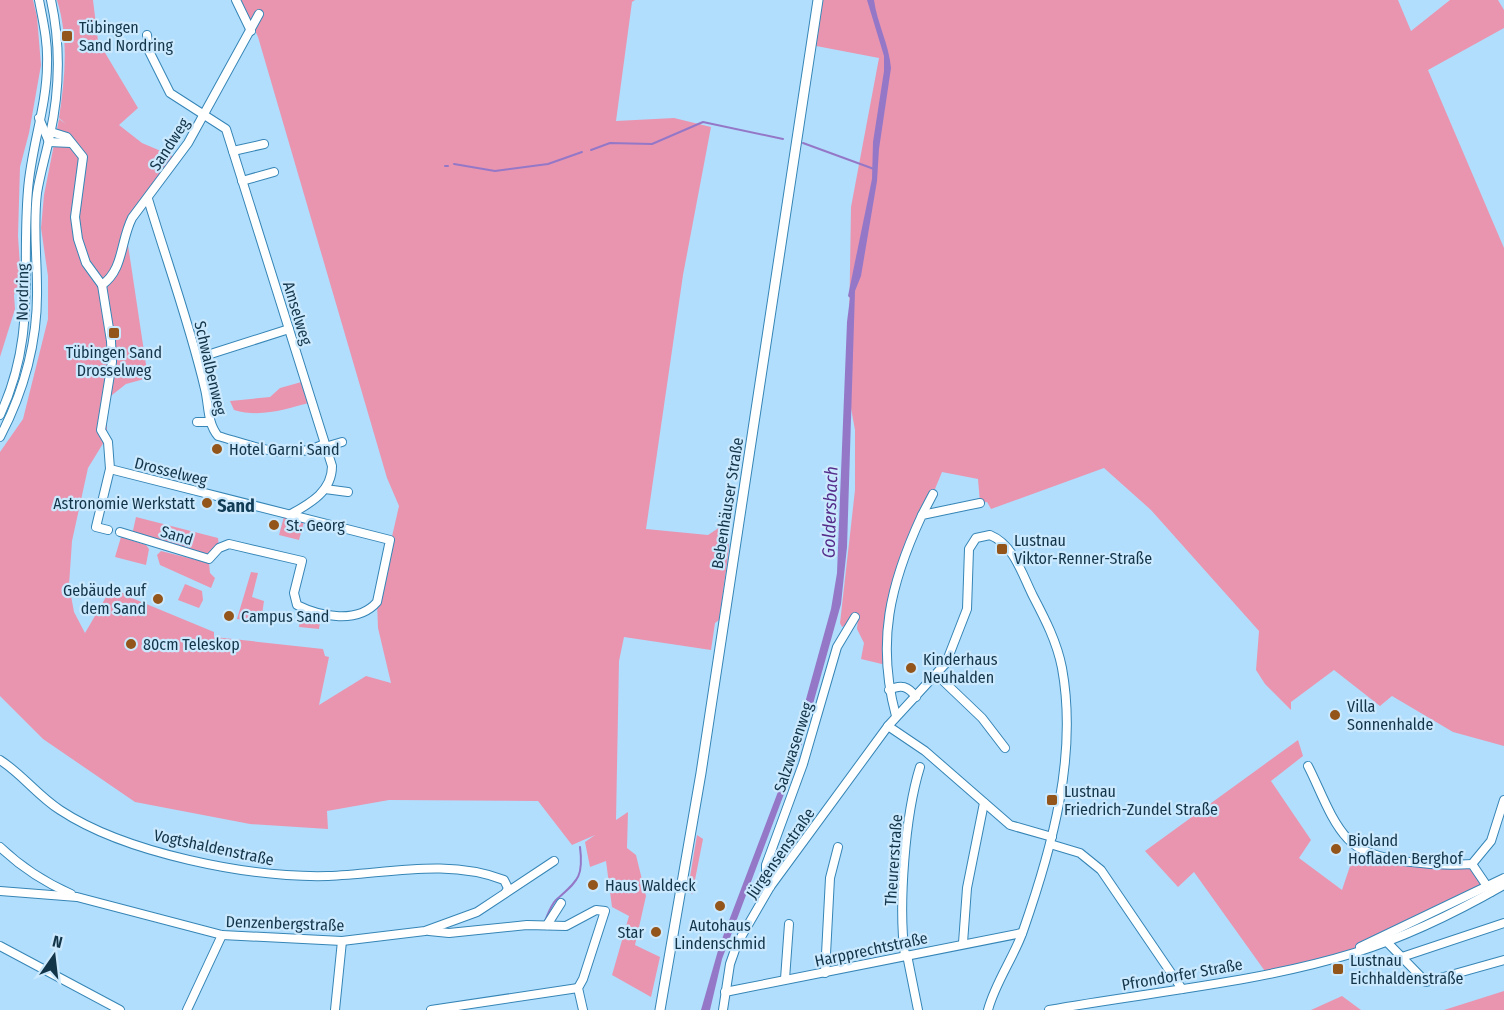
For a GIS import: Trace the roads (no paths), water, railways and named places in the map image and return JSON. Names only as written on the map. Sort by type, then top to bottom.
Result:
[{"type":"main road","name":"Bebenhäuser Straße","points":[[660,1010],[701,773],[818,0]]},
{"type":"street","name":"Nordring","points":[[0,416],[20,361],[26,326],[28,190],[47,65],[45,31],[39,0]]},
{"type":"street","name":"Nordring","points":[[0,437],[21,391],[35,326],[37,290],[35,227],[38,191],[59,66],[57,31],[51,0]]},
{"type":"street","points":[[236,0],[251,31]]},
{"type":"street","name":"Sandweg","points":[[102,285],[116,273],[127,228],[188,143],[260,14]]},
{"type":"street","name":"Amselweg","points":[[147,35],[149,51],[170,93],[226,129],[332,466],[332,475],[325,489]]},
{"type":"street","name":"Nordring","points":[[39,118],[48,136]]},
{"type":"street","name":"Drosselweg","points":[[48,136],[64,135],[79,150],[83,168],[77,197],[78,238],[86,263],[102,285],[110,333],[112,362],[101,430],[108,442],[110,469],[390,540],[377,602]]},
{"type":"street","points":[[35,143],[48,136]]},
{"type":"street","points":[[233,151],[264,144]]},
{"type":"street","points":[[242,181],[274,172]]},
{"type":"street","name":"Schwalbenweg","points":[[148,199],[198,358],[210,428],[218,436],[289,454],[306,452],[324,445],[342,442]]},
{"type":"street","points":[[198,358],[289,329]]},
{"type":"street","points":[[197,422],[210,422]]},
{"type":"street","points":[[108,530],[96,527],[110,469]]},
{"type":"street","points":[[291,514],[310,504],[325,489],[348,492]]},
{"type":"street","points":[[896,716],[885,661],[890,605],[922,515],[933,494]]},
{"type":"street","points":[[922,515],[980,503]]},
{"type":"street","name":"Sand","points":[[120,532],[209,559],[219,548],[229,544],[302,561],[294,600],[304,609],[348,616],[360,614],[377,602]]},
{"type":"street","name":"Jürgensenstraße","points":[[723,1010],[737,944],[770,887],[888,726],[946,663],[964,619],[970,583],[969,549],[976,538],[990,535],[1007,544],[1053,635],[1062,666],[1065,741],[1062,789],[1051,840],[1022,933],[988,1010]]},
{"type":"street","name":"Salzwasenweg","points":[[770,887],[766,879],[766,865],[803,764],[837,647],[855,617]]},
{"type":"street","points":[[937,675],[982,718],[1005,748]]},
{"type":"street","points":[[889,690],[897,686],[906,687],[916,697]]},
{"type":"street","points":[[888,726],[925,751],[1010,825],[1080,853],[1101,870],[1182,989]]},
{"type":"street","name":"Vogtshaldenstraße","points":[[0,760],[62,811],[120,840],[148,848],[267,874],[328,876],[441,868],[471,871],[504,880],[508,888],[506,892]]},
{"type":"street","points":[[1308,766],[1346,838],[1356,848],[1419,864],[1472,864]]},
{"type":"street","name":"Theurerstraße","points":[[918,1010],[906,956],[903,923],[912,793],[920,767]]},
{"type":"street","points":[[1472,864],[1491,841],[1504,800]]},
{"type":"street","points":[[963,943],[966,888],[985,804]]},
{"type":"street","points":[[0,847],[16,863],[45,882],[78,897]]},
{"type":"street","points":[[825,973],[830,878],[838,847]]},
{"type":"street","name":"Denzenbergstraße","points":[[0,891],[78,897],[222,935],[342,941],[425,931],[477,912],[554,861]]},
{"type":"street","points":[[1472,864],[1490,889]]},
{"type":"street","name":"Pfrondorfer Straße","points":[[1490,889],[1504,878]]},
{"type":"street","points":[[44,894],[45,882]]},
{"type":"street","name":"Pfrondorfer Straße","points":[[1049,1010],[1182,989],[1319,963],[1385,939],[1490,889],[1504,885]]},
{"type":"street","points":[[547,925],[561,903]]},
{"type":"street","points":[[425,931],[448,933],[547,925],[566,926],[596,910],[604,911],[583,979],[578,988],[583,1010]]},
{"type":"street","points":[[1402,957],[1504,923]]},
{"type":"street","points":[[785,979],[789,924]]},
{"type":"street","name":"Harpprechtstraße","points":[[725,992],[1022,933]]},
{"type":"street","points":[[187,1010],[222,935]]},
{"type":"street","points":[[1385,939],[1420,978],[1430,983],[1504,960]]},
{"type":"street","points":[[335,1010],[342,941]]},
{"type":"street","points":[[0,945],[120,1010]]},
{"type":"street","points":[[431,1010],[578,988]]},
{"type":"waterway","points":[[591,150],[610,143],[652,144],[703,122],[783,139]]},
{"type":"waterway","points":[[803,143],[874,169]]},
{"type":"waterway","points":[[454,164],[495,171],[548,164],[582,152]]},
{"type":"waterway","points":[[545,921],[554,902],[574,883],[580,872],[580,847]]},
{"type":"place","name":"Tübingen Sand Nordring","points":[[67,36]]},
{"type":"place","name":"Tübingen Sand Drosselweg","points":[[114,333]]},
{"type":"place","name":"Hotel Garni Sand","points":[[217,449]]},
{"type":"place","name":"Astronomie Werkstatt","points":[[207,503]]},
{"type":"place","name":"St. Georg","points":[[274,525]]},
{"type":"place","name":"Lustnau Viktor-Renner-Straße","points":[[1002,549]]},
{"type":"place","name":"Gebäude auf dem Sand","points":[[158,599]]},
{"type":"place","name":"Campus Sand","points":[[229,616]]},
{"type":"place","name":"80cm Teleskop","points":[[131,644]]},
{"type":"place","name":"Kinderhaus Neuhalden","points":[[911,668]]},
{"type":"place","name":"Villa Sonnenhalde","points":[[1335,715]]},
{"type":"place","name":"Lustnau Friedrich-Zundel Straße","points":[[1052,800]]},
{"type":"place","name":"Bioland Hofladen Berghof","points":[[1336,849]]},
{"type":"place","name":"Haus Waldeck","points":[[593,885]]},
{"type":"place","name":"Autohaus Lindenschmid","points":[[720,906]]},
{"type":"place","name":"Star","points":[[656,932]]},
{"type":"place","name":"Lustnau Eichhaldenstraße","points":[[1338,969]]},
{"type":"district","name":"Sand","points":[[236,506]]},
{"type":"water label","name":"Goldersbach","points":[[830,512]]}]
